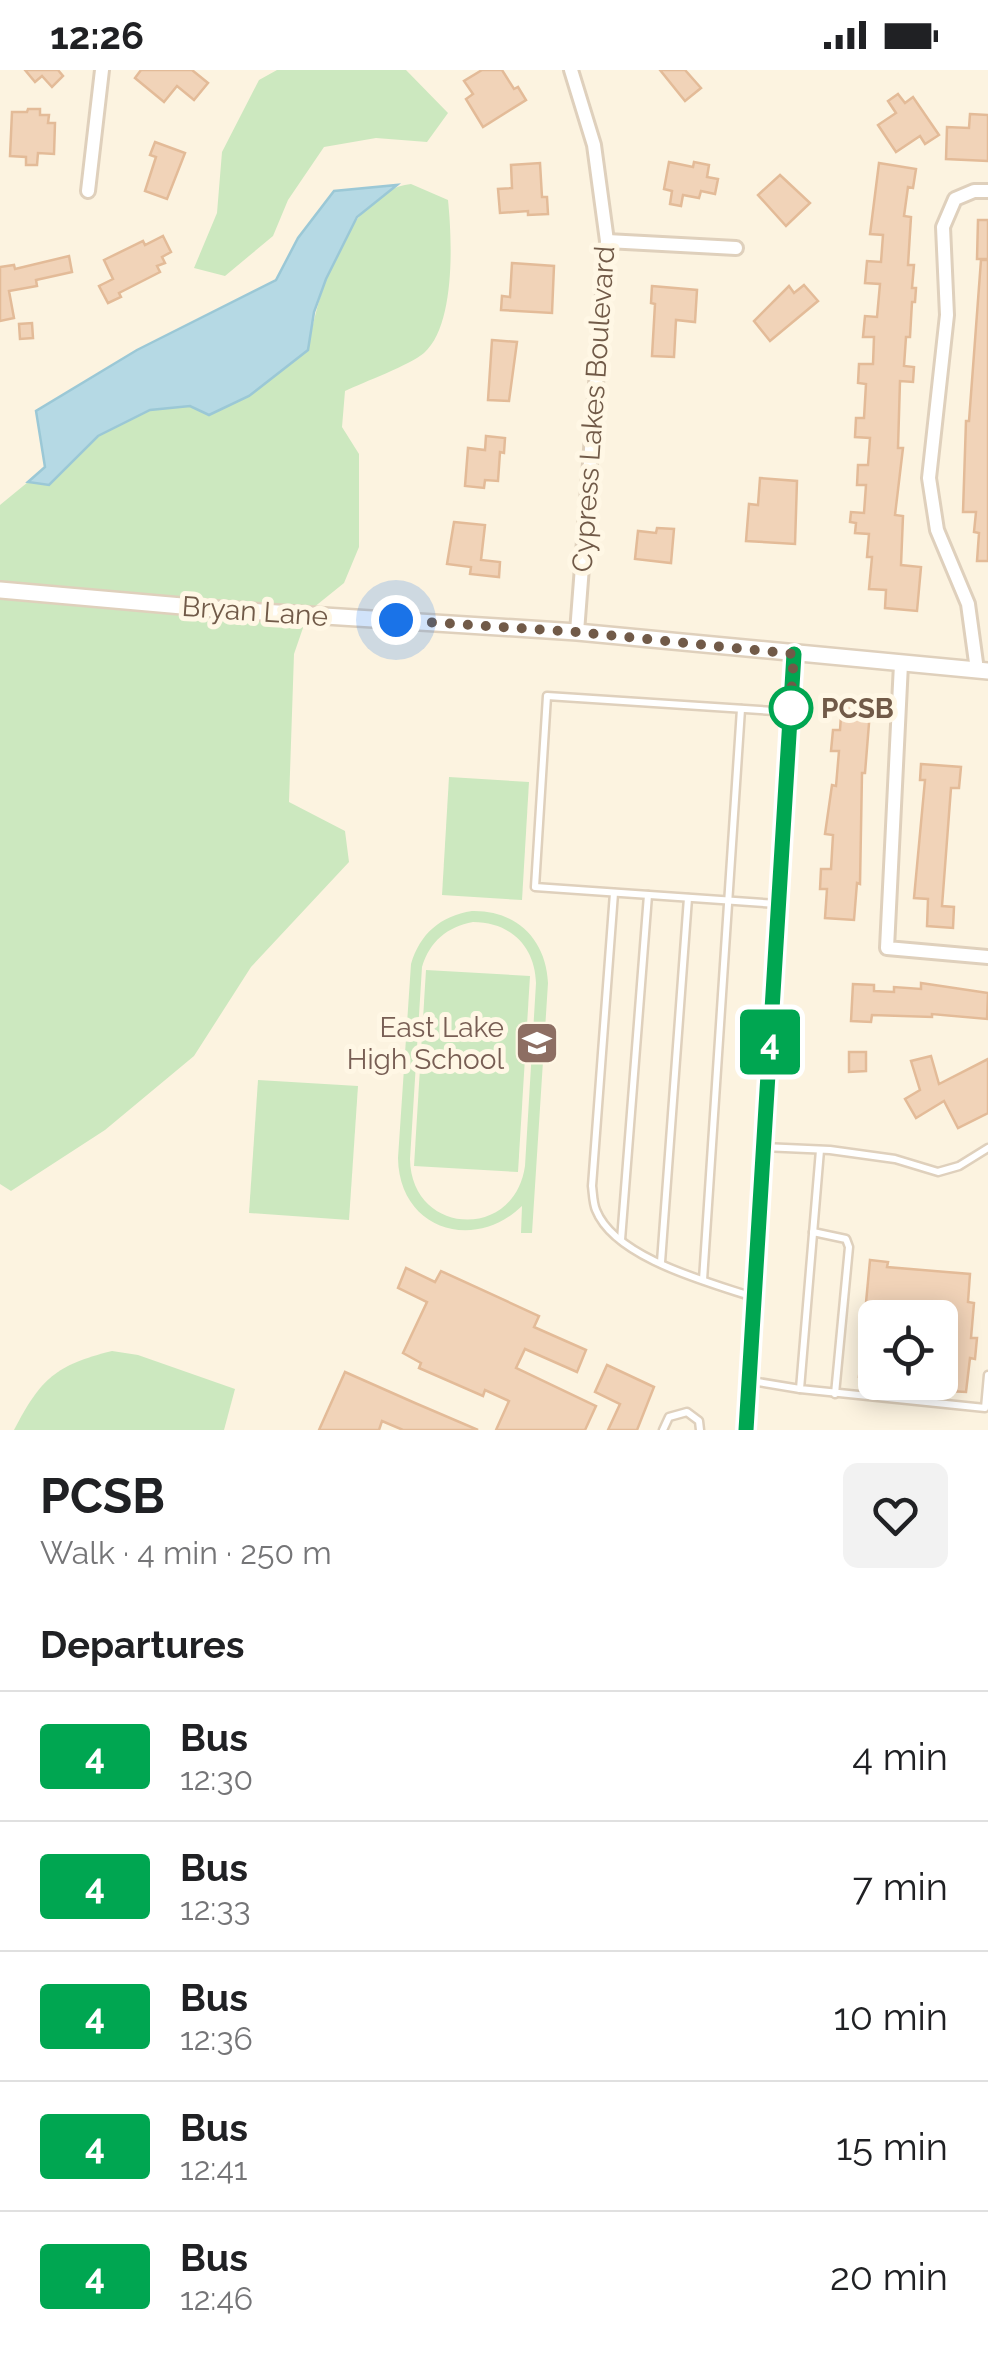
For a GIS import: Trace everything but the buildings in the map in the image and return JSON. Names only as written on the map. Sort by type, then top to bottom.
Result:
[{"type":"street","points":[[88,191],[102,70]]},
{"type":"street","name":"Cypress Lakes Boulevard","points":[[571,70],[594,145],[607,242],[577,632]]},
{"type":"street","points":[[982,670],[963,587],[949,566],[937,530],[929,478],[948,315],[943,227],[955,198],[988,191]]},
{"type":"street","points":[[607,242],[736,248]]},
{"type":"street","name":"Bryan Lane","points":[[0,590],[216,610],[577,632],[982,670]]},
{"type":"street","points":[[746,1430],[794,654]]},
{"type":"street","points":[[901,664],[886,948],[988,957]]},
{"type":"lane","points":[[778,904],[535,886],[547,696],[790,712]]},
{"type":"lane","points":[[703,1280],[741,709]]},
{"type":"lane","points":[[614,893],[592,1186],[595,1208],[606,1227],[621,1241],[661,1262],[754,1298]]},
{"type":"lane","points":[[621,1241],[648,895]]},
{"type":"lane","points":[[661,1262],[688,898]]},
{"type":"lane","points":[[764,1147],[895,1159],[938,1172],[959,1166],[988,1148]]},
{"type":"lane","points":[[800,1390],[820,1150]]},
{"type":"lane","points":[[813,1232],[846,1238],[849,1247],[834,1394]]},
{"type":"lane","points":[[749,1380],[800,1390],[987,1408],[988,1375]]},
{"type":"lane","points":[[663,1430],[669,1416],[688,1412],[699,1421],[700,1430]]},
{"type":"green space","points":[[277,70],[406,70],[448,113],[427,142],[376,138],[324,147],[288,200],[273,236],[225,276],[194,268],[217,213],[222,152],[259,80]]},
{"type":"green space","points":[[411,184],[448,200],[451,258],[447,302],[442,323],[424,353],[345,391],[342,427],[359,454],[359,547],[344,583],[313,608],[0,583],[0,505],[28,482],[50,484],[98,436],[150,410],[190,406],[308,350],[327,276],[353,225],[369,205],[389,191]]},
{"type":"green space","points":[[0,598],[305,622],[294,654],[289,802],[345,831],[349,862],[251,967],[194,1056],[105,1130],[11,1191],[0,1184]]},
{"type":"green space","points":[[449,777],[529,782],[522,900],[442,895]]},
{"type":"green space","points":[[472,911],[502,916],[526,930],[546,967],[532,1233],[521,1233],[522,1206],[503,1220],[482,1228],[461,1230],[442,1226],[425,1217],[411,1202],[402,1182],[398,1158],[411,964],[433,928],[450,917]],"holes":[[[486,923],[518,939],[535,970],[525,1166],[517,1191],[503,1208],[484,1217],[464,1220],[444,1215],[427,1203],[415,1184],[410,1159],[422,967],[435,943],[455,927]]]},
{"type":"green space","points":[[426,970],[530,976],[518,1172],[414,1166]]},
{"type":"green space","points":[[258,1080],[358,1086],[349,1220],[249,1213]]},
{"type":"green space","points":[[112,1351],[138,1355],[235,1389],[224,1430],[14,1430],[52,1376],[77,1362]]},
{"type":"water","points":[[397,185],[357,217],[326,279],[314,312],[308,350],[249,396],[209,415],[190,406],[150,410],[98,436],[49,485],[28,482],[45,467],[36,411],[137,350],[276,280],[298,238],[334,191]]},
{"type":"bus line","name":"4","points":[[746,1430],[794,654]]},
{"type":"place","name":"PCSB","points":[[791,708]]},
{"type":"place","name":"East Lake High School","points":[[537,1043]]},
{"type":"route","points":[[396,620],[577,632],[794,654],[790,712],[791,708]]}]
